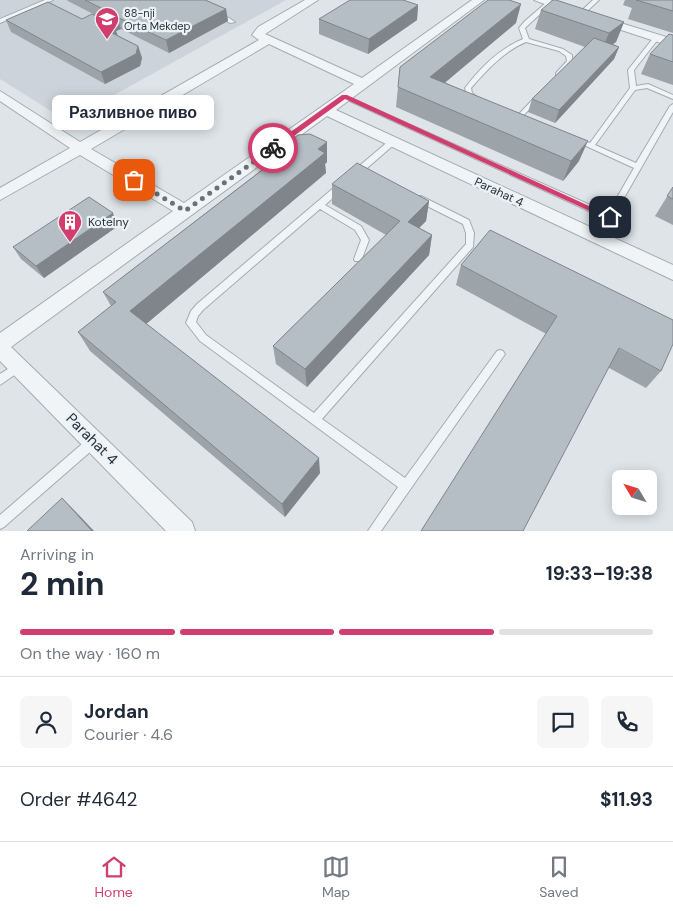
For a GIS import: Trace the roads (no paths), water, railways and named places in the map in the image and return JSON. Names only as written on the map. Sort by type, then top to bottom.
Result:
[{"type":"street","points":[[312,0],[262,29],[258,35],[363,83]]},
{"type":"street","name":"Parahat 4","points":[[183,531],[0,346],[479,0]]},
{"type":"street","points":[[544,2],[673,43]]},
{"type":"street","points":[[0,195],[82,150],[268,40]]},
{"type":"street","points":[[0,95],[82,150],[185,211]]},
{"type":"street","name":"Parahat 4","points":[[326,110],[673,273]]},
{"type":"lane","points":[[0,21],[50,0]]},
{"type":"lane","points":[[581,14],[596,0]]},
{"type":"lane","points":[[526,40],[522,28],[544,2]]},
{"type":"lane","points":[[209,10],[232,22]]},
{"type":"lane","points":[[591,146],[633,88],[631,70],[656,38]]},
{"type":"lane","points":[[484,101],[469,94],[468,88],[508,50],[526,40],[561,50],[569,55],[570,61],[551,82]]},
{"type":"lane","points":[[633,88],[648,86],[673,96]]},
{"type":"lane","points":[[520,116],[545,89]]},
{"type":"lane","points":[[344,97],[610,217]]},
{"type":"lane","points":[[597,238],[673,106]]},
{"type":"lane","points":[[511,112],[529,120]]},
{"type":"lane","points":[[573,138],[639,167]]},
{"type":"lane","points":[[393,142],[366,171],[319,205],[200,307],[194,314],[191,323],[203,338],[406,486]]},
{"type":"lane","points":[[315,418],[470,245],[470,233],[466,222],[405,191]]},
{"type":"lane","points":[[319,205],[358,228],[365,240],[358,259]]},
{"type":"lane","points":[[374,531],[500,354]]},
{"type":"lane","points":[[0,380],[19,366]]},
{"type":"lane","points":[[0,523],[95,441]]},
{"type":"place","name":"88-nji Orta Mekdep","points":[[107,40]]},
{"type":"place","name":"Разливное пиво","points":[[134,180]]},
{"type":"place","name":"Kotelny","points":[[70,243]]}]
